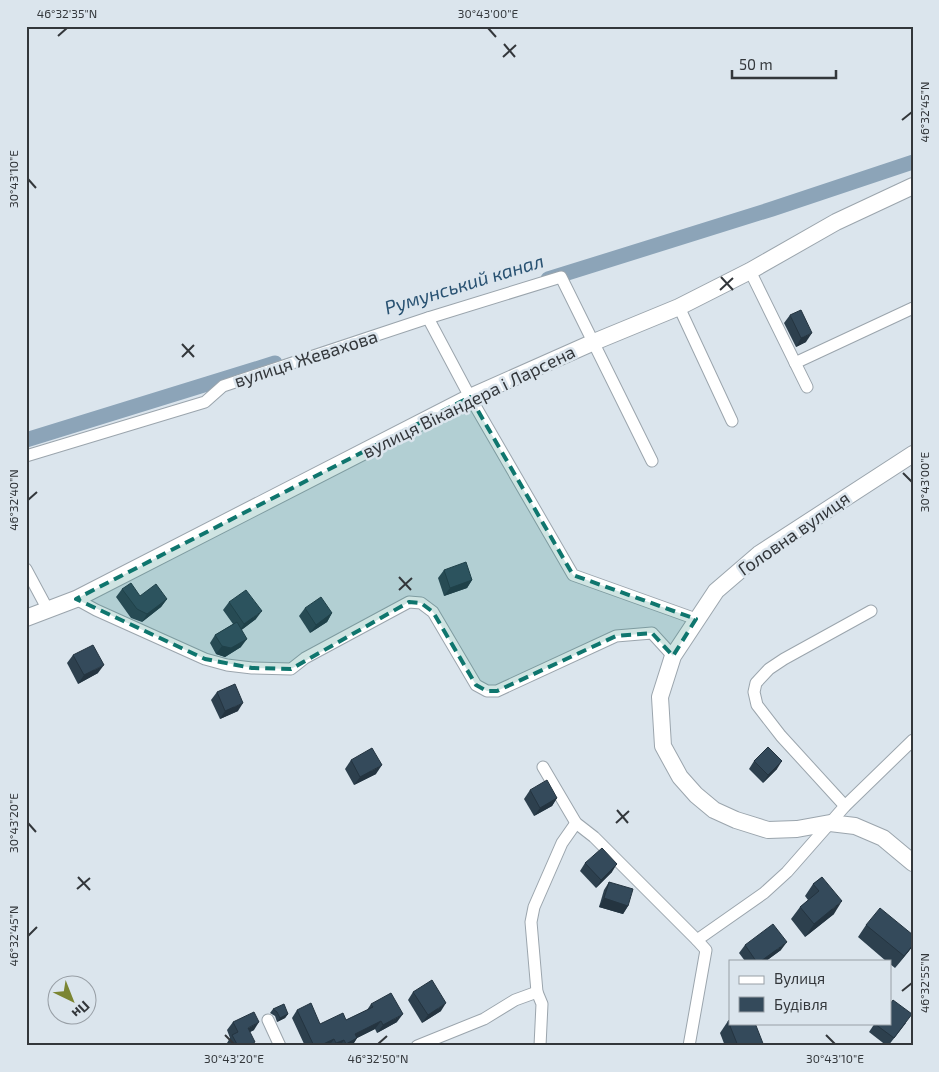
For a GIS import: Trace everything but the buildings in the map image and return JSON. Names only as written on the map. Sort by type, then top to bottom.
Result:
[{"type":"street","name":"вулиця Вікандера і Ларсена","points":[[26,618],[76,599],[470,398],[594,342],[679,307],[836,222],[913,186]]},
{"type":"street","points":[[750,270],[807,387]]},
{"type":"street","name":"вулиця Жевахова","points":[[26,456],[204,402],[223,386],[428,318],[561,277],[594,342]]},
{"type":"street","points":[[679,307],[732,421]]},
{"type":"street","points":[[795,363],[913,308]]},
{"type":"street","points":[[428,318],[470,398],[573,575],[696,619]]},
{"type":"street","points":[[594,342],[652,461]]},
{"type":"street","name":"Головна вулиця","points":[[913,454],[758,554],[716,591],[673,656],[660,697],[664,746],[680,777],[696,795],[714,810],[736,820],[768,830],[797,829],[830,823],[855,826],[883,838],[913,863]]},
{"type":"street","points":[[26,569],[48,610]]},
{"type":"street","points":[[76,599],[96,610],[205,659],[227,665],[252,668],[291,668],[305,658],[409,602],[421,603],[433,612],[476,685],[487,691],[497,691],[616,636],[652,633],[673,656]]},
{"type":"street","points":[[844,806],[781,736],[757,705],[754,692],[756,683],[769,669],[871,611]]},
{"type":"street","points":[[697,940],[764,893],[787,872],[844,806],[913,740]]},
{"type":"street","points":[[543,767],[576,823],[594,838],[706,950],[689,1046]]},
{"type":"street","points":[[540,1046],[542,1004],[538,992],[531,922],[534,907],[562,843],[576,823]]},
{"type":"street","points":[[417,1046],[484,1019],[514,1000],[538,992]]},
{"type":"street","points":[[268,1020],[280,1046]]},
{"type":"highlighted area","points":[[470,397],[573,575],[696,619],[673,656],[652,633],[616,636],[497,691],[487,691],[476,685],[433,612],[421,603],[409,602],[291,669],[252,668],[205,659],[76,599]]},
{"type":"waterway","name":"Румунський канал","points":[[548,279],[772,209],[913,162]]},
{"type":"waterway","name":"Румунський канал","points":[[26,440],[275,363]]}]
